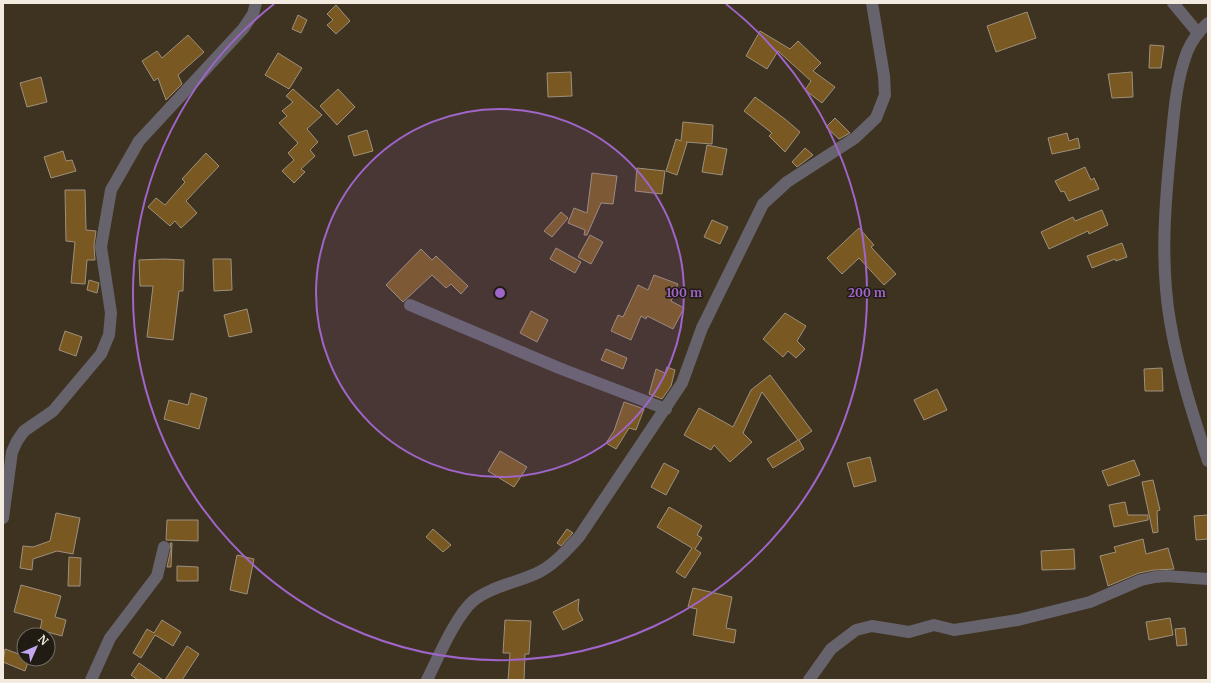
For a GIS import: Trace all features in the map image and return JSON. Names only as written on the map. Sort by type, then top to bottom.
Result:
[{"type":"street","points":[[3,518],[12,452],[17,441],[24,431],[53,411],[101,354],[109,334],[111,313],[101,247],[111,190],[139,141],[243,28],[253,14],[256,3]]},
{"type":"street","points":[[427,680],[459,618],[474,601],[493,590],[536,573],[561,556],[574,542],[666,409],[682,383],[702,328],[763,204],[787,182],[855,138],[876,118],[885,95],[884,76],[872,3]]},
{"type":"street","points":[[1172,3],[1198,33]]},
{"type":"street","points":[[1208,23],[1198,33],[1187,50],[1179,74],[1165,202],[1164,264],[1172,328],[1188,402],[1208,461]]},
{"type":"street","points":[[410,305],[552,365],[666,409]]},
{"type":"street","points":[[91,680],[110,638],[158,576],[164,547]]},
{"type":"street","points":[[809,680],[831,649],[856,630],[872,626],[909,632],[934,625],[954,630],[1018,620],[1090,602],[1141,580],[1155,577],[1167,576],[1208,579]]},
{"type":"building","points":[[336,5],[350,21],[336,34],[327,25],[333,20],[327,14]]},
{"type":"building","points":[[1027,12],[1036,38],[996,52],[987,26]]},
{"type":"building","points":[[298,15],[307,20],[301,33],[292,29]]},
{"type":"building","points":[[760,31],[790,49],[798,41],[821,63],[813,71],[835,87],[822,103],[805,90],[811,81],[778,51],[767,69],[746,56]]},
{"type":"building","points":[[188,35],[204,52],[178,75],[182,84],[166,100],[158,78],[154,81],[142,61],[157,51],[162,58]]},
{"type":"building","points":[[1150,45],[1164,46],[1161,68],[1149,68]]},
{"type":"building","points":[[278,53],[302,68],[289,89],[265,75]]},
{"type":"building","points":[[571,72],[572,96],[548,97],[547,73]]},
{"type":"building","points":[[1132,72],[1133,97],[1112,98],[1108,74]]},
{"type":"building","points":[[41,77],[47,102],[27,107],[20,83]]},
{"type":"building","points":[[293,89],[322,115],[307,129],[318,142],[310,150],[315,156],[301,169],[305,172],[294,183],[282,171],[294,160],[288,153],[298,143],[279,123],[287,116],[282,111],[293,102],[286,96]]},
{"type":"building","points":[[338,89],[355,107],[337,125],[320,106]]},
{"type":"building","points":[[755,97],[800,132],[785,152],[769,136],[772,133],[744,111]]},
{"type":"building","points":[[835,118],[850,133],[839,139],[826,127]]},
{"type":"building","points":[[683,122],[713,125],[712,144],[686,142],[687,143],[677,175],[666,171],[676,139],[681,141]]},
{"type":"building","points":[[367,130],[373,151],[354,156],[348,136]]},
{"type":"building","points":[[1067,133],[1069,141],[1078,138],[1080,148],[1052,154],[1048,138]]},
{"type":"building","points":[[707,145],[727,149],[722,175],[702,172]]},
{"type":"building","points":[[805,148],[813,155],[797,167],[792,162]]},
{"type":"building","points":[[63,151],[66,161],[72,160],[76,171],[51,178],[44,157]]},
{"type":"building","points":[[206,153],[219,166],[186,201],[197,213],[181,228],[175,221],[170,226],[148,207],[156,198],[165,205],[185,182],[182,179]]},
{"type":"building","points":[[1085,167],[1091,180],[1094,178],[1099,189],[1069,201],[1064,191],[1061,192],[1055,181]]},
{"type":"building","points":[[637,168],[665,171],[662,194],[635,191]]},
{"type":"building","points":[[592,173],[617,176],[613,204],[601,203],[587,235],[584,235],[585,230],[568,223],[574,208],[587,213]]},
{"type":"building","points":[[65,190],[85,190],[86,230],[96,231],[94,246],[95,260],[87,260],[85,284],[71,283],[75,242],[66,241]]},
{"type":"building","points":[[1102,210],[1108,225],[1089,234],[1088,231],[1049,249],[1041,232],[1073,217],[1075,221]]},
{"type":"building","points":[[561,212],[568,218],[552,237],[544,231]]},
{"type":"building","points":[[712,220],[728,227],[720,244],[704,237]]},
{"type":"building","points":[[859,228],[874,245],[871,247],[896,274],[884,285],[859,258],[842,274],[827,258]]},
{"type":"building","points":[[590,235],[603,242],[591,264],[578,257]]},
{"type":"building","points":[[1122,243],[1127,257],[1116,261],[1115,259],[1092,268],[1087,256]]},
{"type":"building","points":[[556,248],[581,262],[575,273],[550,259]]},
{"type":"building","points":[[421,249],[432,260],[436,256],[468,286],[461,294],[451,284],[446,288],[432,275],[403,302],[386,285]]},
{"type":"building","points":[[213,259],[231,259],[232,290],[214,291]]},
{"type":"building","points":[[139,260],[184,260],[183,291],[179,291],[173,340],[147,337],[153,286],[140,286]]},
{"type":"building","points":[[654,275],[678,284],[671,301],[684,308],[673,329],[647,316],[646,319],[641,316],[631,340],[611,331],[618,315],[623,317],[638,285],[648,290]]},
{"type":"building","points":[[89,280],[99,283],[97,293],[87,290]]},
{"type":"building","points":[[247,309],[252,332],[229,337],[224,315]]},
{"type":"building","points":[[531,311],[548,320],[537,342],[520,333]]},
{"type":"building","points":[[785,313],[806,326],[797,341],[805,349],[796,358],[788,351],[783,357],[763,339]]},
{"type":"building","points":[[65,331],[82,337],[76,356],[59,350]]},
{"type":"building","points":[[606,349],[627,358],[623,369],[601,360]]},
{"type":"building","points":[[667,367],[675,370],[671,386],[662,399],[649,394],[656,369],[665,373]]},
{"type":"building","points":[[1162,368],[1163,391],[1145,391],[1144,369]]},
{"type":"building","points":[[770,375],[812,431],[799,440],[804,449],[773,468],[767,459],[798,440],[762,392],[743,433],[752,442],[730,462],[714,445],[711,450],[684,435],[699,408],[733,427],[751,390]]},
{"type":"building","points":[[937,389],[947,410],[924,420],[914,400]]},
{"type":"building","points":[[191,393],[207,398],[199,429],[164,419],[169,400],[188,405]]},
{"type":"building","points":[[624,402],[644,409],[636,430],[629,428],[616,449],[606,443],[614,431]]},
{"type":"building","points":[[500,451],[527,467],[514,487],[488,471]]},
{"type":"building","points":[[870,457],[876,481],[854,487],[847,463]]},
{"type":"building","points":[[1134,460],[1140,475],[1108,486],[1102,471]]},
{"type":"building","points":[[664,463],[679,471],[666,495],[651,487]]},
{"type":"building","points":[[1153,480],[1160,510],[1157,511],[1158,532],[1153,533],[1142,482]]},
{"type":"building","points":[[1125,502],[1128,515],[1148,515],[1148,520],[1114,527],[1109,505]]},
{"type":"building","points":[[669,507],[702,526],[697,535],[702,538],[695,549],[701,553],[685,578],[676,572],[692,548],[657,527]]},
{"type":"building","points":[[56,513],[80,518],[73,554],[57,551],[33,559],[32,570],[20,568],[23,546],[33,547],[50,541]]},
{"type":"building","points":[[1208,515],[1208,539],[1196,540],[1194,516]]},
{"type":"building","points":[[167,520],[198,520],[198,541],[166,540]]},
{"type":"building","points":[[433,529],[451,545],[443,552],[426,537]]},
{"type":"building","points":[[567,529],[573,533],[561,546],[557,543]]},
{"type":"building","points":[[1143,539],[1146,554],[1168,548],[1174,569],[1154,570],[1139,573],[1108,586],[1100,556],[1116,552],[1114,547]]},
{"type":"building","points":[[170,543],[172,543],[171,567],[167,567],[171,549]]},
{"type":"building","points":[[1074,549],[1075,569],[1042,570],[1041,551]]},
{"type":"building","points":[[237,555],[254,559],[247,594],[230,590]]},
{"type":"building","points":[[69,557],[81,558],[80,586],[68,586]]},
{"type":"building","points":[[177,566],[198,567],[198,581],[177,581]]},
{"type":"building","points":[[21,585],[61,596],[55,617],[66,620],[62,636],[56,634],[56,627],[41,627],[42,620],[14,612]]},
{"type":"building","points":[[693,588],[732,597],[726,628],[736,630],[734,643],[693,635],[697,609],[688,607]]},
{"type":"building","points":[[579,599],[578,610],[583,620],[563,630],[553,612]]},
{"type":"building","points":[[1170,618],[1173,635],[1149,640],[1146,622]]},
{"type":"building","points":[[162,620],[181,632],[173,646],[155,635],[141,658],[133,653],[147,629],[154,633]]},
{"type":"building","points":[[505,620],[531,621],[529,654],[525,654],[524,680],[508,680],[510,653],[503,653]]},
{"type":"building","points":[[1185,628],[1187,645],[1177,646],[1175,629]]},
{"type":"building","points":[[187,646],[199,654],[182,680],[165,680]]},
{"type":"building","points":[[5,649],[16,653],[16,667],[26,667],[25,671],[3,662]]},
{"type":"building","points":[[139,663],[163,680],[138,680],[131,675]]}]
